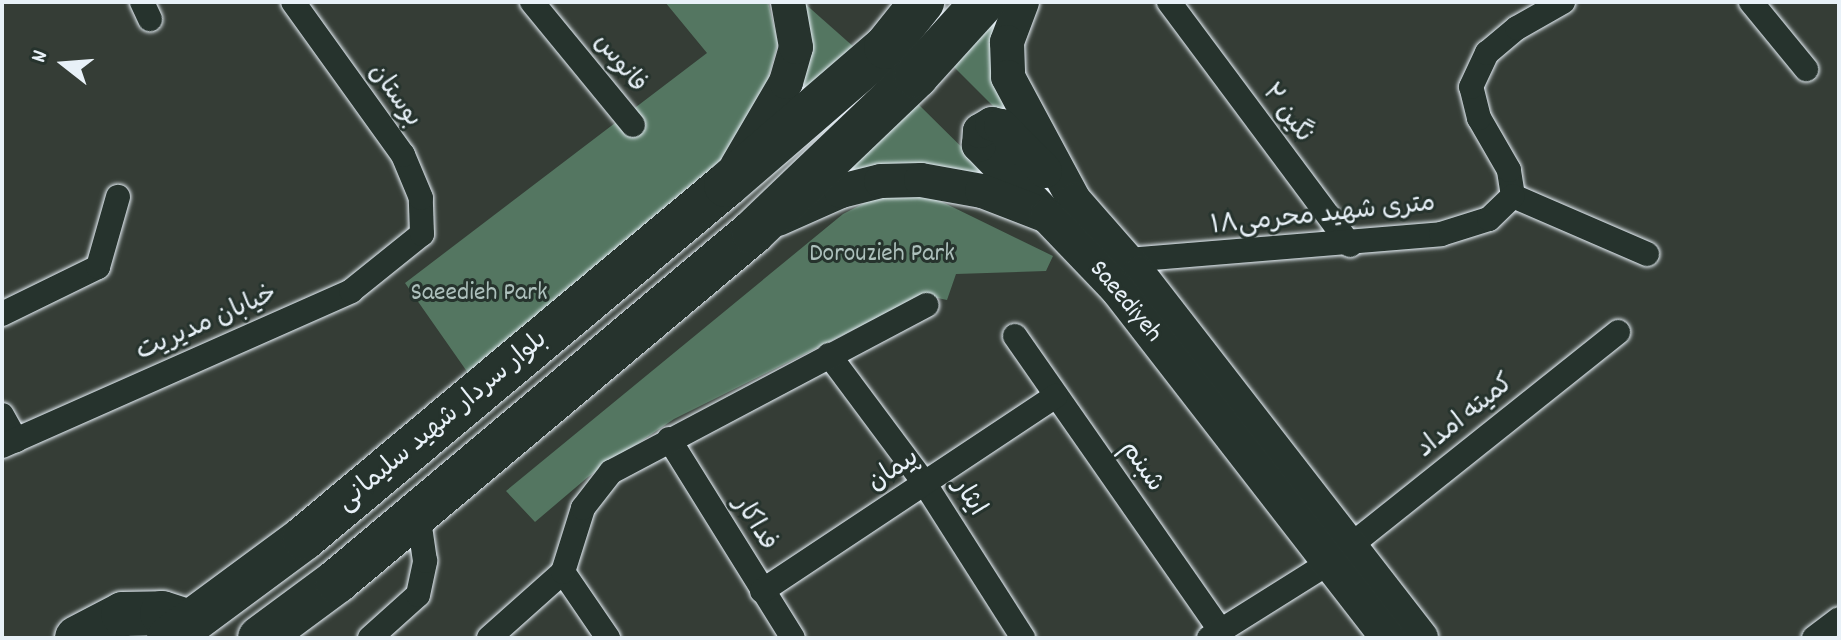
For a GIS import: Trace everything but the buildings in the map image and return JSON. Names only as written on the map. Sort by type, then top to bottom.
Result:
[{"type":"highway","name":"بلوار سردار شهید سلیمانی","points":[[179,630],[304,538],[726,185],[886,47],[922,2]]},
{"type":"highway","name":"بلوار سردار شهید سلیمانی","points":[[260,638],[418,513],[753,232],[916,76],[983,2]]},
{"type":"highway","points":[[77,638],[123,614],[162,613],[179,630]]},
{"type":"main road","points":[[726,185],[786,82],[796,47],[788,2]]},
{"type":"main road","name":"Saeediyeh","points":[[1022,2],[1007,42],[1008,77],[1061,208],[1117,289],[1340,554],[1421,638]]},
{"type":"main road","name":"Saeediyeh","points":[[753,232],[841,191],[881,181],[957,185],[1061,208],[1128,260],[1340,554],[1388,638]]},
{"type":"street","name":"بوستان","points":[[293,2],[403,155],[421,198],[422,234]]},
{"type":"street","name":"فانوس","points":[[532,2],[633,125]]},
{"type":"street","points":[[1563,2],[1517,28],[1487,53],[1471,87],[1479,118],[1509,170],[1513,196],[1647,254]]},
{"type":"street","points":[[1751,2],[1806,69]]},
{"type":"street","name":"نگین ۲","points":[[1173,10],[1350,245]]},
{"type":"street","name":"۱۸متری شهید محرمی","points":[[1128,260],[1350,245],[1461,230],[1497,214],[1513,196]]},
{"type":"street","points":[[2,314],[98,267],[118,197]]},
{"type":"street","name":"خیابان مدیریت","points":[[9,443],[351,291],[422,234]]},
{"type":"street","points":[[489,638],[563,572],[583,508],[597,484],[669,439],[926,305]]},
{"type":"street","name":"کمیته امداد","points":[[1215,634],[1340,554],[1618,332]]},
{"type":"street","name":"شبنم","points":[[1015,336],[1215,634]]},
{"type":"street","name":"ایثار","points":[[829,355],[925,484],[1023,638]]},
{"type":"street","name":"پیمان","points":[[762,591],[1056,396]]},
{"type":"street","points":[[2,415],[9,443]]},
{"type":"street","name":"فداکار","points":[[669,439],[793,638]]},
{"type":"street","points":[[370,638],[418,595],[425,561],[418,513]]},
{"type":"street","points":[[563,572],[608,638]]},
{"type":"street","points":[[1814,638],[1839,619]]},
{"type":"green space","name":"Saeedieh Park","points":[[665,2],[768,2],[778,43],[763,98],[732,148],[703,178],[468,373],[405,283],[707,53]]},
{"type":"green space","points":[[803,2],[855,48],[776,121]]},
{"type":"green space","points":[[1005,2],[1034,147],[950,63]]},
{"type":"green space","points":[[914,100],[1004,189],[930,164],[822,187]]},
{"type":"green space","name":"Dorouzieh Park","points":[[930,196],[1053,256],[1046,271],[956,274],[947,300],[923,295],[674,419],[588,477],[535,522],[506,491],[843,214],[876,197]]}]
